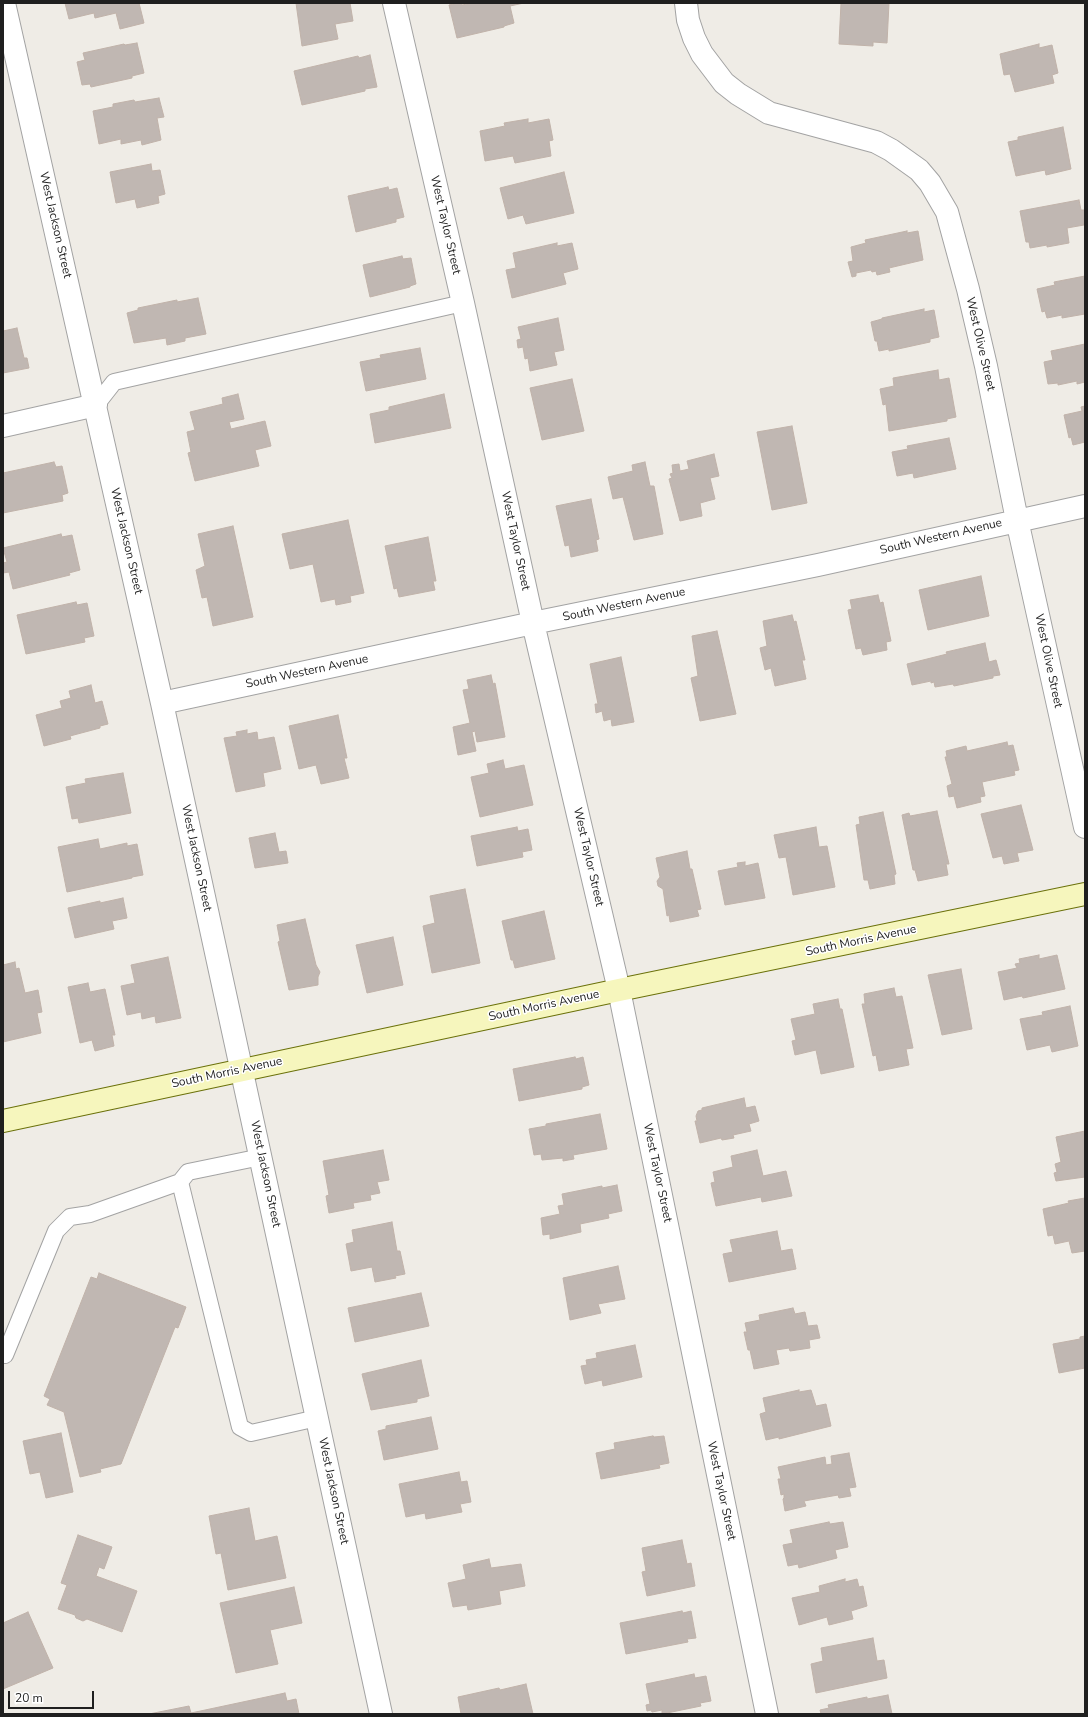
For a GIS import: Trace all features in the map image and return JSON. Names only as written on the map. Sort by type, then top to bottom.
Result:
[{"type":"main road","name":"South Morris Avenue","points":[[3,1120],[619,990],[1085,894]]},
{"type":"street","name":"West Jackson Street","points":[[4,3],[96,405],[162,703],[381,1714]]},
{"type":"street","name":"West Taylor Street","points":[[394,3],[463,303],[533,623],[619,990],[767,1714]]},
{"type":"street","name":"West Olive Street","points":[[686,3],[688,20],[694,38],[702,54],[724,83],[738,94],[768,113],[876,142],[906,159],[930,183],[947,212],[968,289],[986,366],[1017,520],[1085,827]]},
{"type":"street","points":[[3,426],[96,405]]},
{"type":"street","name":"South Western Avenue","points":[[162,703],[533,623],[818,565],[1085,506]]},
{"type":"lane","points":[[96,405],[114,382],[463,303]]},
{"type":"lane","points":[[5,1355],[56,1231],[70,1217],[90,1214],[180,1182],[188,1172],[261,1157]]},
{"type":"lane","points":[[180,1182],[240,1427],[251,1433],[317,1418]]},
{"type":"building","points":[[65,3],[139,3],[144,23],[120,29],[116,13],[95,18],[94,13],[69,19]]},
{"type":"building","points":[[296,3],[350,3],[353,21],[335,24],[338,39],[302,46]]},
{"type":"building","points":[[461,3],[462,5],[472,3],[524,3],[510,6],[514,23],[504,27],[457,38],[449,5]]},
{"type":"building","points":[[841,3],[889,3],[887,43],[873,42],[873,46],[839,44]]},
{"type":"building","points":[[137,43],[144,73],[132,76],[132,78],[91,87],[90,84],[82,85],[77,62],[85,60],[83,53],[124,44]]},
{"type":"building","points":[[1039,44],[1039,48],[1052,45],[1058,73],[1052,75],[1054,83],[1015,92],[1010,74],[1004,75],[1000,54]]},
{"type":"building","points":[[370,55],[377,87],[302,105],[294,71],[358,56],[359,58]]},
{"type":"building","points":[[159,98],[164,117],[157,118],[161,140],[142,145],[141,140],[121,144],[121,139],[99,144],[93,111],[113,107],[113,104],[134,100],[135,102]]},
{"type":"building","points":[[528,119],[528,123],[549,119],[553,140],[549,141],[551,156],[515,163],[513,156],[485,161],[480,131],[505,126],[504,123]]},
{"type":"building","points":[[1063,127],[1071,169],[1046,175],[1045,170],[1016,176],[1008,142],[1018,140],[1018,137]]},
{"type":"building","points":[[151,164],[152,171],[160,170],[165,194],[158,196],[159,203],[137,208],[135,199],[116,203],[110,172]]},
{"type":"building","points":[[564,172],[574,213],[526,224],[523,215],[508,219],[500,188]]},
{"type":"building","points":[[388,187],[389,190],[397,188],[404,217],[396,219],[396,222],[356,232],[348,196]]},
{"type":"building","points":[[1079,200],[1081,210],[1085,210],[1084,225],[1067,228],[1069,243],[1030,248],[1029,242],[1026,242],[1020,211]]},
{"type":"building","points":[[907,231],[907,233],[918,231],[923,260],[889,268],[890,272],[877,275],[876,271],[872,272],[871,270],[856,273],[856,276],[852,277],[848,262],[853,261],[851,247],[866,243],[865,240]]},
{"type":"building","points":[[557,243],[557,246],[572,243],[578,269],[563,273],[566,284],[512,298],[506,270],[516,268],[513,253]]},
{"type":"building","points":[[402,256],[403,259],[411,258],[416,284],[410,287],[370,297],[363,265]]},
{"type":"building","points":[[1085,276],[1085,314],[1062,318],[1062,315],[1047,318],[1045,311],[1042,312],[1037,289],[1055,285],[1054,282]]},
{"type":"building","points":[[198,298],[206,334],[185,338],[185,341],[167,345],[166,338],[134,343],[127,313],[138,310],[138,308],[177,300],[177,302]]},
{"type":"building","points":[[924,309],[924,312],[934,310],[939,337],[930,339],[930,342],[889,351],[889,349],[879,351],[871,322],[882,318]]},
{"type":"building","points":[[558,318],[564,350],[554,352],[557,365],[530,371],[528,358],[525,359],[523,347],[518,348],[517,340],[521,339],[518,327]]},
{"type":"building","points":[[17,328],[24,358],[27,358],[29,368],[3,373],[3,331]]},
{"type":"building","points":[[1085,344],[1085,382],[1077,384],[1077,381],[1058,385],[1058,383],[1048,384],[1044,362],[1053,360],[1051,351]]},
{"type":"building","points":[[420,348],[426,379],[366,391],[360,362],[381,358],[380,355]]},
{"type":"building","points":[[938,370],[939,380],[949,378],[956,417],[947,419],[947,421],[889,431],[886,404],[883,405],[880,389],[894,386],[893,378]]},
{"type":"building","points":[[572,379],[584,431],[542,440],[530,388]]},
{"type":"building","points":[[238,394],[244,419],[229,422],[231,429],[265,421],[271,446],[255,450],[259,466],[195,481],[188,453],[191,452],[187,432],[195,430],[190,412],[223,404],[222,398]]},
{"type":"building","points":[[444,394],[451,428],[375,443],[370,414],[389,410],[389,407]]},
{"type":"building","points":[[1085,406],[1085,442],[1073,445],[1071,437],[1069,438],[1064,415],[1082,411],[1081,407]]},
{"type":"building","points":[[792,426],[807,503],[772,510],[757,432]]},
{"type":"building","points":[[949,438],[956,469],[914,478],[913,473],[897,476],[892,452],[908,449],[907,446]]},
{"type":"building","points":[[714,454],[719,476],[710,478],[715,499],[700,503],[702,516],[680,521],[669,479],[672,478],[670,474],[673,473],[672,465],[679,464],[680,471],[689,469],[687,461]]},
{"type":"building","points":[[54,462],[56,467],[62,466],[68,493],[62,495],[63,501],[3,513],[3,473]]},
{"type":"building","points":[[645,462],[650,486],[654,486],[663,534],[634,540],[623,497],[613,499],[608,477],[633,471],[632,465]]},
{"type":"building","points":[[591,499],[599,539],[596,540],[598,551],[571,557],[569,545],[565,546],[556,506]]},
{"type":"building","points":[[348,520],[364,593],[350,596],[351,602],[336,605],[335,599],[321,602],[313,564],[290,569],[282,534]]},
{"type":"building","points":[[233,526],[253,617],[213,626],[207,597],[202,598],[196,570],[205,566],[198,534]]},
{"type":"building","points":[[61,534],[62,537],[72,535],[80,570],[69,573],[70,575],[13,589],[9,572],[3,573],[3,563],[7,562],[3,548]]},
{"type":"building","points":[[428,537],[436,581],[433,581],[435,590],[399,597],[397,588],[394,589],[385,546]]},
{"type":"building","points":[[981,576],[989,616],[928,630],[919,590]]},
{"type":"building","points":[[878,595],[880,603],[883,602],[891,641],[886,642],[887,650],[863,655],[861,648],[856,649],[848,610],[852,609],[850,600]]},
{"type":"building","points":[[76,602],[77,605],[87,603],[94,636],[84,638],[85,642],[26,654],[17,615]]},
{"type":"building","points":[[792,615],[794,622],[796,621],[805,660],[802,660],[806,679],[775,686],[771,668],[765,670],[760,648],[767,646],[763,621]]},
{"type":"building","points":[[717,631],[736,714],[700,721],[691,678],[698,676],[692,636]]},
{"type":"building","points":[[985,643],[989,662],[996,660],[1000,675],[993,676],[993,678],[954,686],[953,684],[935,687],[934,682],[931,683],[931,681],[912,685],[907,664],[947,654],[946,652]]},
{"type":"building","points":[[621,657],[634,722],[612,726],[611,719],[604,721],[602,711],[596,713],[595,704],[598,704],[590,664]]},
{"type":"building","points":[[491,675],[493,684],[495,683],[505,737],[477,742],[475,731],[472,732],[476,751],[458,755],[453,727],[470,723],[463,690],[469,689],[467,680]]},
{"type":"building","points":[[91,685],[95,703],[102,701],[108,724],[100,726],[100,728],[70,736],[71,739],[44,746],[36,715],[62,708],[60,701],[71,698],[69,691]]},
{"type":"building","points":[[338,715],[347,758],[344,758],[349,778],[321,784],[316,765],[299,769],[289,726]]},
{"type":"building","points":[[247,730],[247,734],[257,732],[258,740],[274,737],[281,769],[263,773],[265,786],[236,792],[224,738],[237,736],[236,732]]},
{"type":"building","points":[[1007,742],[1008,746],[1013,745],[1019,770],[1014,771],[1015,775],[982,782],[985,796],[980,797],[981,802],[957,808],[954,796],[949,797],[947,786],[952,784],[945,757],[947,757],[946,751],[966,746],[967,751]]},
{"type":"building","points":[[503,760],[505,769],[524,765],[533,805],[480,817],[471,777],[489,773],[487,764]]},
{"type":"building","points":[[123,773],[131,813],[79,823],[78,818],[72,819],[66,787],[86,783],[85,779]]},
{"type":"building","points":[[1021,805],[1033,850],[1017,853],[1019,861],[1004,864],[1002,856],[993,858],[981,814]]},
{"type":"building","points":[[937,811],[949,864],[946,864],[948,875],[918,881],[915,870],[913,870],[902,815],[909,813],[910,816]]},
{"type":"building","points":[[883,812],[896,874],[894,875],[895,884],[870,889],[868,880],[864,880],[856,825],[860,824],[859,817]]},
{"type":"building","points":[[517,827],[518,831],[528,829],[532,850],[522,852],[523,857],[477,866],[471,836]]},
{"type":"building","points":[[816,827],[819,847],[827,846],[835,887],[793,895],[786,857],[779,858],[774,835]]},
{"type":"building","points":[[275,833],[279,852],[286,851],[288,863],[255,868],[249,838]]},
{"type":"building","points":[[98,839],[100,849],[127,843],[127,846],[137,844],[143,875],[67,892],[58,847]]},
{"type":"building","points":[[687,851],[690,869],[692,869],[701,909],[697,910],[699,916],[670,922],[669,915],[667,916],[663,889],[658,886],[657,881],[660,877],[656,858]]},
{"type":"building","points":[[745,862],[745,866],[758,863],[765,898],[725,905],[718,871],[738,867],[737,863]]},
{"type":"building","points":[[465,889],[480,963],[432,973],[423,926],[435,923],[430,896]]},
{"type":"building","points":[[123,898],[127,918],[112,921],[114,929],[75,938],[68,908]]},
{"type":"building","points":[[544,911],[555,959],[515,968],[513,960],[511,960],[502,921]]},
{"type":"building","points":[[305,919],[316,965],[320,972],[318,977],[318,985],[289,990],[278,942],[280,941],[277,925]]},
{"type":"building","points":[[393,937],[403,985],[367,993],[356,945]]},
{"type":"building","points":[[1039,955],[1039,959],[1057,955],[1065,989],[1023,998],[1022,996],[1004,1000],[998,972],[1017,968],[1015,964],[1020,963],[1019,959]]},
{"type":"building","points":[[168,957],[181,1018],[156,1023],[155,1016],[142,1019],[141,1012],[127,1015],[121,986],[135,983],[131,965]]},
{"type":"building","points":[[15,962],[16,969],[19,968],[25,993],[38,990],[42,1012],[37,1013],[41,1033],[3,1042],[3,965]]},
{"type":"building","points":[[961,969],[972,1029],[942,1035],[928,975]]},
{"type":"building","points":[[88,983],[90,992],[105,989],[115,1035],[112,1035],[114,1046],[95,1051],[92,1040],[80,1043],[68,987]]},
{"type":"building","points":[[894,988],[896,997],[902,996],[913,1048],[906,1049],[909,1065],[879,1071],[876,1055],[873,1056],[862,1004],[865,1004],[864,994]]},
{"type":"building","points":[[838,999],[840,1009],[842,1009],[854,1067],[821,1074],[816,1050],[795,1055],[792,1041],[796,1040],[791,1019],[815,1014],[813,1004]]},
{"type":"building","points":[[1070,1006],[1078,1046],[1052,1052],[1050,1045],[1027,1050],[1020,1019],[1043,1015],[1042,1012]]},
{"type":"building","points":[[575,1057],[576,1059],[583,1057],[589,1085],[582,1087],[582,1089],[519,1101],[513,1069]]},
{"type":"building","points":[[744,1098],[746,1108],[755,1106],[759,1121],[749,1124],[751,1131],[733,1135],[734,1138],[722,1140],[721,1138],[700,1143],[695,1121],[697,1121],[696,1116],[698,1111],[702,1110],[702,1108]]},
{"type":"building","points":[[600,1114],[607,1149],[573,1155],[574,1159],[563,1161],[563,1158],[542,1160],[541,1154],[534,1155],[529,1129],[546,1126],[546,1124]]},
{"type":"building","points":[[1085,1131],[1085,1177],[1056,1181],[1054,1173],[1057,1172],[1055,1164],[1061,1162],[1056,1137]]},
{"type":"building","points":[[383,1150],[389,1180],[377,1182],[380,1193],[370,1195],[371,1200],[353,1203],[354,1208],[329,1213],[326,1196],[329,1195],[323,1161]]},
{"type":"building","points":[[757,1150],[763,1176],[786,1171],[792,1196],[762,1202],[761,1197],[716,1206],[711,1183],[715,1182],[713,1172],[733,1167],[731,1156]]},
{"type":"building","points":[[617,1185],[622,1211],[608,1214],[609,1218],[580,1224],[581,1232],[550,1239],[550,1234],[543,1235],[541,1218],[560,1214],[558,1206],[564,1205],[562,1194],[602,1186],[602,1188]]},
{"type":"building","points":[[1085,1198],[1085,1251],[1072,1253],[1069,1241],[1055,1244],[1053,1235],[1048,1236],[1043,1209],[1069,1203],[1068,1201]]},
{"type":"building","points":[[392,1222],[397,1251],[400,1251],[405,1274],[395,1276],[396,1278],[375,1282],[372,1267],[351,1271],[346,1244],[354,1242],[352,1230]]},
{"type":"building","points":[[777,1231],[781,1251],[792,1249],[796,1269],[729,1282],[723,1254],[733,1252],[730,1240]]},
{"type":"building","points":[[618,1266],[625,1299],[598,1304],[601,1313],[570,1320],[563,1278]]},
{"type":"building","points":[[99,1273],[186,1307],[178,1328],[175,1327],[121,1464],[100,1469],[101,1472],[80,1477],[64,1412],[47,1405],[50,1399],[44,1396],[91,1277],[97,1279]]},
{"type":"building","points":[[421,1293],[429,1326],[355,1342],[348,1308]]},
{"type":"building","points":[[793,1308],[795,1314],[805,1312],[808,1326],[817,1325],[820,1338],[809,1340],[810,1348],[790,1351],[789,1348],[776,1350],[779,1364],[754,1369],[744,1332],[747,1332],[745,1323],[760,1320],[759,1315]]},
{"type":"building","points":[[1085,1336],[1085,1368],[1059,1373],[1053,1344],[1080,1339],[1080,1337]]},
{"type":"building","points":[[635,1345],[642,1377],[603,1386],[602,1380],[585,1384],[581,1366],[587,1365],[586,1360],[597,1358],[596,1353]]},
{"type":"building","points":[[421,1360],[429,1396],[417,1399],[417,1402],[371,1410],[362,1374]]},
{"type":"building","points":[[799,1390],[799,1392],[811,1390],[816,1406],[826,1404],[831,1426],[779,1439],[779,1437],[766,1440],[760,1414],[766,1412],[763,1398]]},
{"type":"building","points":[[431,1417],[438,1449],[384,1460],[378,1431],[386,1429],[386,1426]]},
{"type":"building","points":[[61,1433],[73,1492],[46,1498],[40,1472],[30,1474],[23,1441]]},
{"type":"building","points":[[653,1436],[664,1436],[669,1463],[659,1465],[660,1468],[601,1479],[596,1453],[615,1449],[614,1443]]},
{"type":"building","points":[[849,1453],[856,1487],[849,1488],[851,1496],[839,1498],[838,1495],[804,1501],[806,1506],[785,1511],[783,1499],[784,1494],[781,1495],[778,1479],[781,1479],[778,1467],[825,1457],[826,1465],[832,1464],[831,1456]]},
{"type":"building","points":[[459,1472],[461,1482],[467,1481],[471,1502],[460,1504],[462,1512],[426,1519],[425,1513],[406,1517],[399,1484]]},
{"type":"building","points":[[249,1508],[255,1541],[277,1536],[286,1578],[228,1590],[221,1553],[216,1554],[209,1516]]},
{"type":"building","points":[[829,1522],[830,1524],[843,1522],[848,1547],[835,1550],[837,1558],[799,1568],[798,1564],[788,1566],[783,1545],[793,1543],[790,1530]]},
{"type":"building","points":[[78,1535],[112,1547],[104,1569],[99,1567],[96,1576],[137,1591],[122,1632],[87,1619],[83,1621],[76,1618],[75,1615],[58,1609],[67,1585],[61,1583]]},
{"type":"building","points":[[682,1540],[687,1564],[691,1563],[695,1586],[647,1596],[642,1572],[646,1571],[642,1548]]},
{"type":"building","points":[[489,1559],[491,1568],[521,1564],[525,1586],[499,1591],[501,1604],[468,1610],[467,1605],[453,1607],[448,1583],[466,1579],[463,1565]]},
{"type":"building","points":[[845,1579],[845,1582],[857,1579],[859,1587],[863,1586],[867,1606],[851,1611],[853,1619],[829,1625],[827,1617],[799,1625],[792,1598],[820,1592],[819,1586]]},
{"type":"building","points":[[294,1587],[302,1623],[270,1630],[278,1664],[236,1673],[220,1603]]},
{"type":"building","points":[[682,1611],[683,1613],[691,1611],[696,1638],[687,1639],[688,1642],[626,1654],[620,1623]]},
{"type":"building","points":[[28,1612],[53,1668],[3,1689],[3,1623]]},
{"type":"building","points":[[873,1638],[877,1661],[884,1660],[887,1678],[816,1693],[811,1664],[823,1661],[821,1648]]},
{"type":"building","points":[[694,1674],[695,1678],[706,1676],[711,1701],[700,1703],[701,1706],[662,1714],[662,1710],[652,1712],[651,1710],[647,1711],[646,1705],[650,1704],[646,1684]]},
{"type":"building","points":[[526,1684],[533,1714],[461,1714],[458,1697]]},
{"type":"building","points":[[285,1693],[287,1701],[296,1699],[299,1714],[149,1714],[189,1706],[191,1713]]},
{"type":"building","points":[[888,1695],[892,1714],[821,1714],[820,1710],[829,1708],[828,1705],[867,1697],[867,1699]]}]
